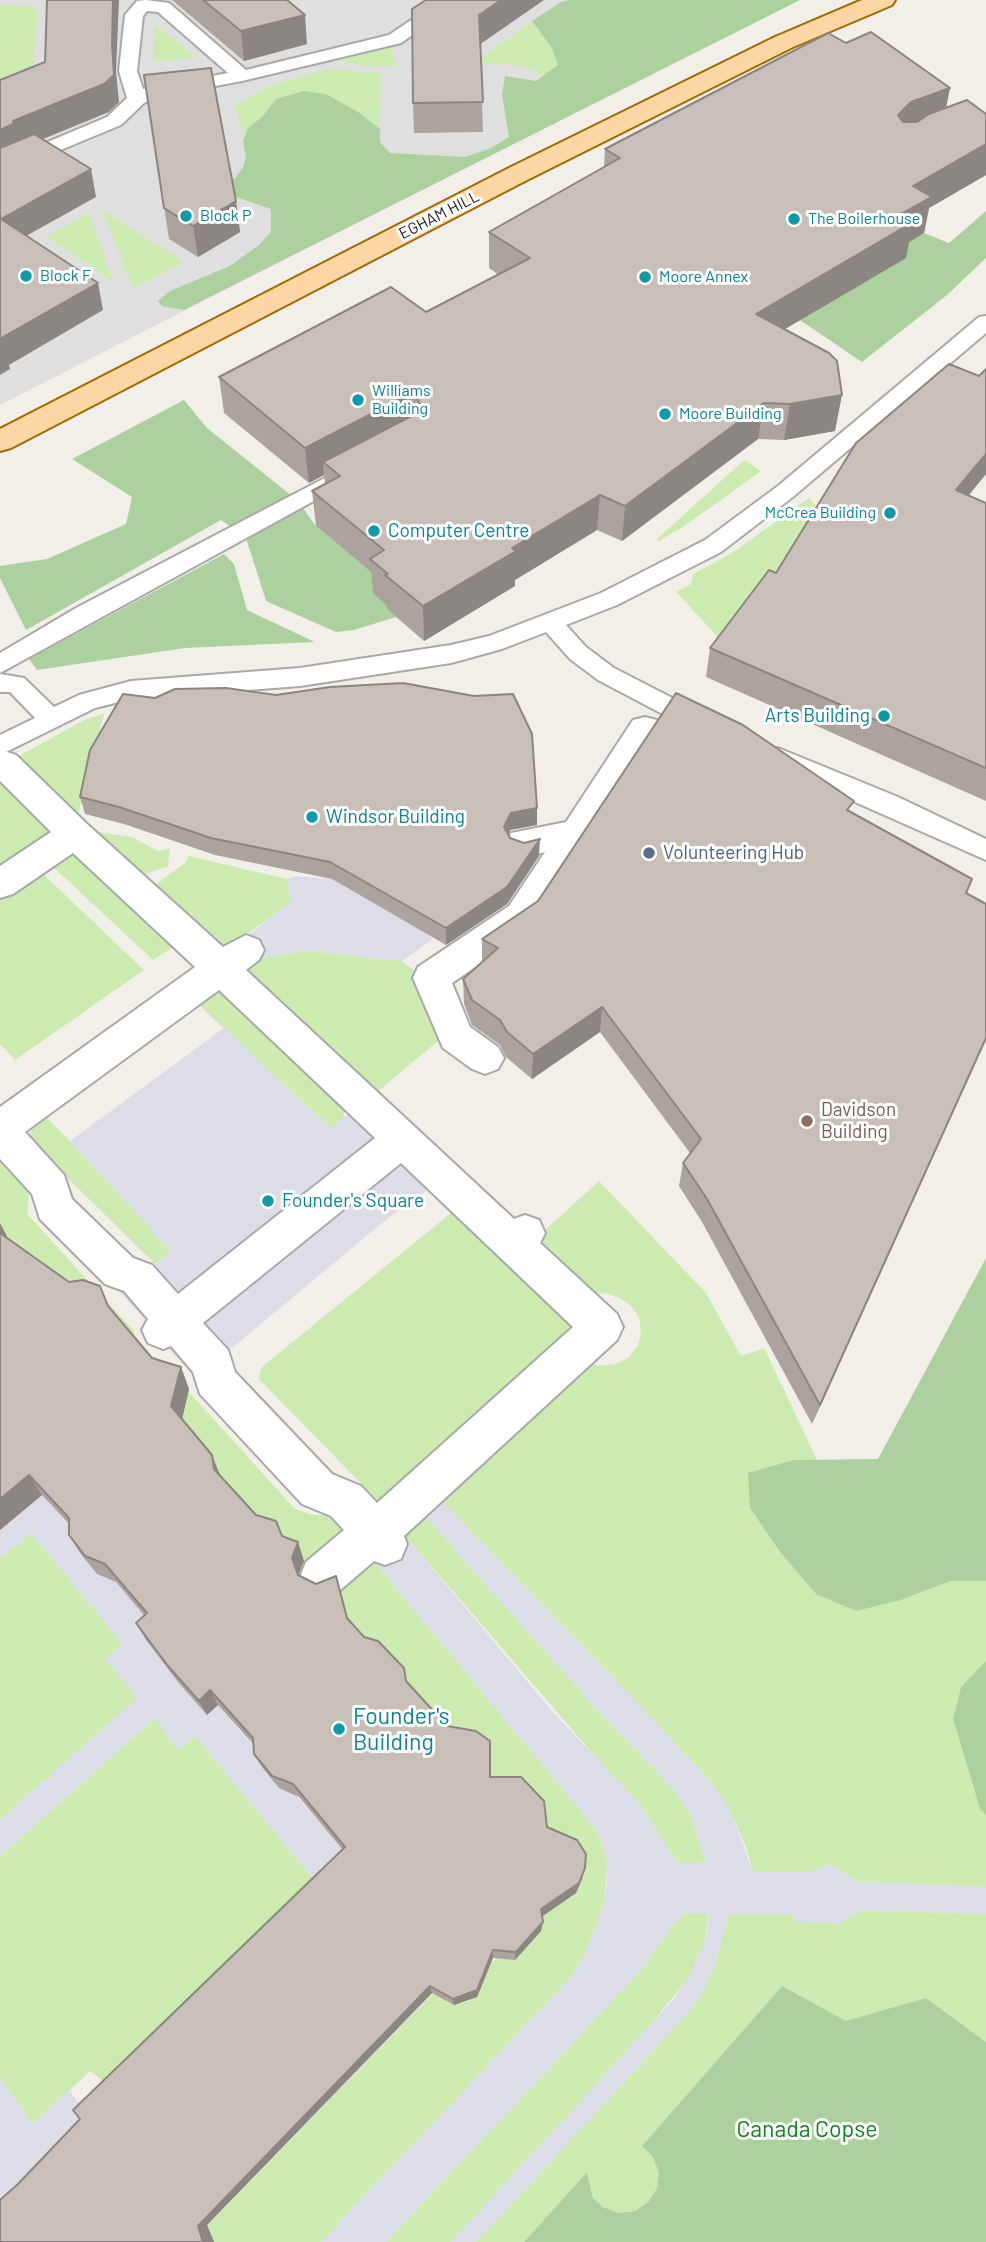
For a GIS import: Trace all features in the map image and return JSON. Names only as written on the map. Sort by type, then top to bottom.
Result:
[{"type":"main road","name":"EGHAM HILL","points":[[0,441],[518,174],[784,43],[883,0]]},
{"type":"street","points":[[485,1058],[456,1037],[449,954],[522,916],[645,729]]},
{"type":"street","points":[[1,757],[75,834],[233,960],[401,1140],[519,1239],[602,1327],[381,1538],[322,1577]]},
{"type":"street","points":[[523,843],[577,833]]},
{"type":"street","points":[[0,884],[75,834]]},
{"type":"street","points":[[233,960],[0,1130],[50,1187],[54,1207],[118,1271],[138,1278],[168,1325],[213,1364],[215,1380],[317,1489],[345,1501],[381,1538]]},
{"type":"street","points":[[168,1325],[401,1140]]},
{"type":"lane","points":[[0,169],[114,121],[137,99],[152,92],[242,76],[395,39],[453,0]]},
{"type":"lane","points":[[137,99],[128,71],[134,15],[143,5],[163,7],[242,76]]},
{"type":"lane","points":[[1,757],[51,719],[89,701],[131,690],[299,677],[395,664],[483,646],[551,623],[621,593],[713,546],[786,491],[986,322]]},
{"type":"lane","points":[[0,664],[84,614],[362,466]]},
{"type":"lane","points":[[551,623],[578,653],[606,674],[719,733]]},
{"type":"lane","points":[[0,684],[16,684],[51,719]]},
{"type":"lane","points":[[755,748],[889,804],[986,850]]},
{"type":"shaded area","points":[[0,0],[800,0],[481,159],[0,405]]},
{"type":"shaded area","points":[[296,876],[332,879],[433,939],[402,961],[308,951],[254,959],[240,941],[291,902],[287,879]]},
{"type":"shaded area","name":"Founder's Square","points":[[224,1028],[330,1128],[353,1110],[443,1178],[382,1223],[196,1378],[166,1346],[150,1315],[144,1319],[120,1292],[171,1252],[70,1141]]},
{"type":"shaded area","points":[[42,1495],[80,1537],[97,1574],[116,1582],[157,1630],[208,1715],[218,1705],[345,1852],[320,1887],[195,1736],[179,1750],[154,1719],[0,1856],[0,1820],[137,1698],[105,1659],[123,1644],[31,1533],[0,1558],[0,1530]]},
{"type":"shaded area","points":[[439,1499],[641,1706],[715,1787],[732,1815],[753,1872],[810,1872],[830,1865],[859,1882],[986,1887],[986,1914],[864,1910],[837,1924],[794,1921],[792,1915],[728,1915],[714,1969],[701,1995],[684,2018],[476,2242],[451,2242],[674,1999],[697,1962],[707,1934],[709,1914],[685,1913],[641,1970],[386,2242],[321,2242],[572,1976],[585,1954],[605,1902],[607,1881],[607,1856],[596,1829],[370,1557],[401,1531],[552,1711],[639,1803],[676,1861],[683,1865],[706,1862],[691,1816],[675,1791],[591,1703],[423,1514]]},
{"type":"shaded area","points":[[0,2078],[33,2124],[69,2090],[93,2122],[0,2215]]},
{"type":"green space","points":[[800,0],[184,310],[162,306],[158,301],[170,291],[230,266],[259,245],[271,232],[271,209],[230,195],[222,184],[235,178],[243,168],[246,156],[243,141],[248,128],[263,116],[276,99],[304,91],[326,94],[358,112],[380,129],[380,142],[390,153],[465,157],[491,148],[509,137],[502,94],[505,76],[536,81],[558,65],[552,48],[532,21],[561,2]]},
{"type":"green space","points":[[0,5],[31,6],[38,10],[32,75],[0,98]]},
{"type":"green space","points":[[532,21],[552,48],[558,65],[544,75],[521,66],[482,63],[482,58]]},
{"type":"green space","points":[[155,25],[197,58],[154,62]]},
{"type":"green space","points":[[391,46],[397,66],[361,66],[338,59]]},
{"type":"green space","points":[[327,69],[381,73],[380,129],[358,112],[266,109],[263,116],[248,128],[244,138],[235,105],[272,85]]},
{"type":"green space","points":[[102,210],[184,262],[133,289]]},
{"type":"green space","points":[[986,211],[986,258],[947,295],[862,362],[782,308],[924,233],[949,243]]},
{"type":"green space","points":[[89,212],[113,281],[47,237]]},
{"type":"green space","points":[[184,400],[207,428],[297,500],[316,526],[365,567],[378,569],[390,608],[388,610],[396,617],[354,630],[336,632],[266,601],[246,538],[221,520],[26,630],[0,578],[0,566],[47,559],[126,524],[132,497],[72,459]]},
{"type":"green space","points":[[744,460],[761,471],[683,527],[659,541],[656,540]]},
{"type":"green space","points":[[809,498],[816,506],[812,520],[776,571],[719,638],[676,592],[691,584],[693,574],[732,553]]},
{"type":"green space","points":[[224,554],[234,564],[247,610],[315,642],[185,648],[37,670],[29,659]]},
{"type":"green space","points":[[104,714],[78,815],[17,757],[86,719]]},
{"type":"green space","points":[[0,781],[50,827],[52,834],[0,873]]},
{"type":"green space","points":[[98,832],[132,837],[158,851],[170,848],[168,866],[143,875],[95,834]]},
{"type":"green space","points":[[65,854],[75,854],[176,945],[153,960],[50,864]]},
{"type":"green space","points":[[189,856],[287,879],[292,902],[230,946],[213,942],[154,886],[185,863]]},
{"type":"green space","points":[[39,870],[144,970],[15,1060],[0,1044],[0,896]]},
{"type":"green space","points":[[308,951],[402,961],[415,971],[446,1034],[375,1094],[247,976],[246,969],[254,959]]},
{"type":"green space","points":[[210,991],[227,994],[342,1102],[345,1110],[342,1120],[330,1129],[196,1002]]},
{"type":"green space","points":[[47,1118],[172,1252],[155,1264],[29,1140],[31,1130]]},
{"type":"green space","points":[[0,1163],[29,1193],[27,1214],[134,1331],[135,1340],[0,1233]]},
{"type":"green space","points":[[599,1181],[706,1293],[741,1356],[764,1348],[817,1460],[794,1460],[750,1508],[780,1552],[816,1594],[901,1600],[951,1581],[986,1581],[986,1663],[961,1687],[953,1719],[980,1809],[986,1815],[986,1887],[859,1882],[830,1865],[810,1872],[753,1872],[732,1815],[689,1758],[439,1499],[583,1361],[599,1366],[615,1364],[628,1358],[638,1346],[641,1332],[639,1317],[631,1306],[618,1297],[603,1293],[588,1295],[533,1241]]},
{"type":"green space","points":[[451,1213],[461,1216],[573,1326],[389,1499],[377,1500],[259,1379],[260,1372],[263,1366]]},
{"type":"green space","points":[[986,1258],[986,1581],[951,1581],[901,1600],[856,1611],[816,1594],[780,1552],[750,1508],[748,1473],[794,1460],[878,1459]]},
{"type":"green space","points":[[145,1356],[158,1358],[294,1508],[312,1515],[327,1515],[346,1531],[311,1564],[284,1553],[221,1489],[220,1475],[202,1454],[142,1359]]},
{"type":"green space","points":[[423,1514],[591,1703],[675,1791],[691,1816],[706,1862],[683,1865],[676,1861],[639,1803],[607,1770],[401,1531]]},
{"type":"green space","points":[[31,1533],[123,1644],[106,1660],[138,1698],[0,1820],[0,1558]]},
{"type":"green space","points":[[370,1557],[596,1829],[607,1856],[605,1902],[585,1954],[572,1976],[321,2242],[214,2242],[198,2235],[435,1991],[452,2004],[467,2002],[478,1995],[485,1967],[497,1958],[515,1959],[541,1931],[538,1910],[572,1897],[583,1878],[583,1865],[489,1777],[490,1758],[453,1745],[316,1595]]},
{"type":"green space","points":[[986,1661],[986,1815],[980,1809],[953,1719],[961,1687]]},
{"type":"green space","points":[[154,1719],[195,1736],[320,1887],[103,2081],[90,2071],[33,2125],[0,2078],[0,1856]]},
{"type":"green space","points":[[864,1910],[986,1914],[986,2042],[926,1998],[846,2022],[782,1986],[642,2146],[652,2156],[659,2172],[657,2188],[649,2201],[635,2211],[619,2213],[603,2207],[593,2198],[587,2172],[524,2242],[476,2242],[714,1969],[728,1915],[793,1915],[837,1924]]},
{"type":"green space","points":[[685,1913],[709,1913],[704,1945],[688,1979],[636,2042],[451,2242],[386,2242],[641,1970]]},
{"type":"green space","name":"Canada Copse","points":[[782,1986],[846,2021],[926,1998],[986,2042],[986,2242],[524,2242],[587,2172],[593,2198],[603,2207],[619,2213],[635,2211],[649,2201],[657,2188],[659,2172],[652,2156],[642,2146]]},
{"type":"building","points":[[47,0],[113,0],[114,75],[104,84],[13,121],[15,123],[0,130],[0,80],[45,62]]},
{"type":"building","points":[[203,0],[287,0],[305,15],[241,31]]},
{"type":"building","points":[[426,0],[501,0],[479,15],[483,102],[413,103],[412,9]]},
{"type":"building","points":[[871,32],[950,88],[911,102],[898,115],[903,122],[917,122],[929,114],[967,100],[986,114],[986,144],[913,186],[932,197],[901,214],[913,222],[756,314],[829,353],[837,361],[842,395],[790,404],[764,403],[625,506],[600,495],[512,548],[516,551],[423,606],[370,559],[384,550],[312,491],[340,476],[323,462],[417,413],[421,407],[418,399],[406,396],[305,448],[219,377],[391,287],[426,312],[530,258],[489,232],[620,158],[605,149],[828,33],[846,43]]},
{"type":"building","points":[[211,68],[236,201],[193,226],[164,208],[144,75]]},
{"type":"building","points":[[34,134],[91,169],[1,219],[98,283],[0,339],[0,148]]},
{"type":"building","points":[[949,364],[979,376],[986,369],[986,454],[956,490],[986,503],[986,768],[710,648],[769,570],[776,573],[856,443]]},
{"type":"building","name":"Windsor Building","points":[[403,683],[474,696],[513,694],[532,734],[537,808],[511,813],[504,827],[510,838],[524,843],[540,839],[507,887],[446,928],[330,862],[211,838],[119,807],[80,797],[90,750],[123,694],[155,698],[175,689],[226,688],[276,695],[330,687]]},
{"type":"building","name":"Davidson Building","points":[[676,693],[743,725],[854,801],[847,810],[972,879],[966,893],[986,904],[986,1038],[820,1405],[707,1199],[683,1163],[701,1139],[602,1007],[533,1054],[507,1032],[500,1020],[472,1000],[463,979],[498,948],[482,939],[538,901]]},
{"type":"building","name":"Founder's Building","points":[[0,1233],[69,1282],[83,1280],[100,1286],[108,1306],[152,1358],[181,1367],[171,1406],[212,1455],[214,1469],[256,1515],[276,1521],[282,1536],[298,1542],[292,1558],[298,1575],[316,1584],[336,1576],[347,1618],[364,1637],[378,1641],[404,1668],[406,1681],[447,1726],[476,1731],[490,1741],[490,1777],[521,1777],[544,1801],[547,1827],[577,1840],[586,1854],[585,1868],[579,1883],[541,1909],[543,1922],[516,1952],[493,1950],[477,1990],[453,1999],[430,1986],[198,2226],[203,2242],[0,2242],[0,2200],[80,2119],[73,2110],[345,1847],[293,1784],[272,1776],[254,1754],[253,1738],[210,1690],[199,1701],[168,1666],[136,1623],[147,1613],[105,1564],[85,1556],[69,1535],[69,1518],[29,1475],[0,1499]]},
{"type":"place","name":"Block P","points":[[186,216]]},
{"type":"place","name":"The Boilerhouse","points":[[794,219]]},
{"type":"place","name":"Block F","points":[[26,276]]},
{"type":"place","name":"Moore Annex","points":[[645,277]]},
{"type":"place","name":"Williams Building","points":[[358,400]]},
{"type":"place","name":"Moore Building","points":[[665,414]]},
{"type":"place","name":"McCrea Building","points":[[890,513]]},
{"type":"place","name":"Computer Centre","points":[[374,531]]},
{"type":"place","name":"Arts Building","points":[[884,716]]},
{"type":"place","name":"Windsor Building","points":[[312,817]]},
{"type":"place","name":"Volunteering Hub","points":[[649,853]]},
{"type":"place","name":"Davidson Building","points":[[807,1121]]},
{"type":"place","name":"Founder's Square","points":[[268,1201]]},
{"type":"place","name":"Founder's Building","points":[[339,1729]]}]
